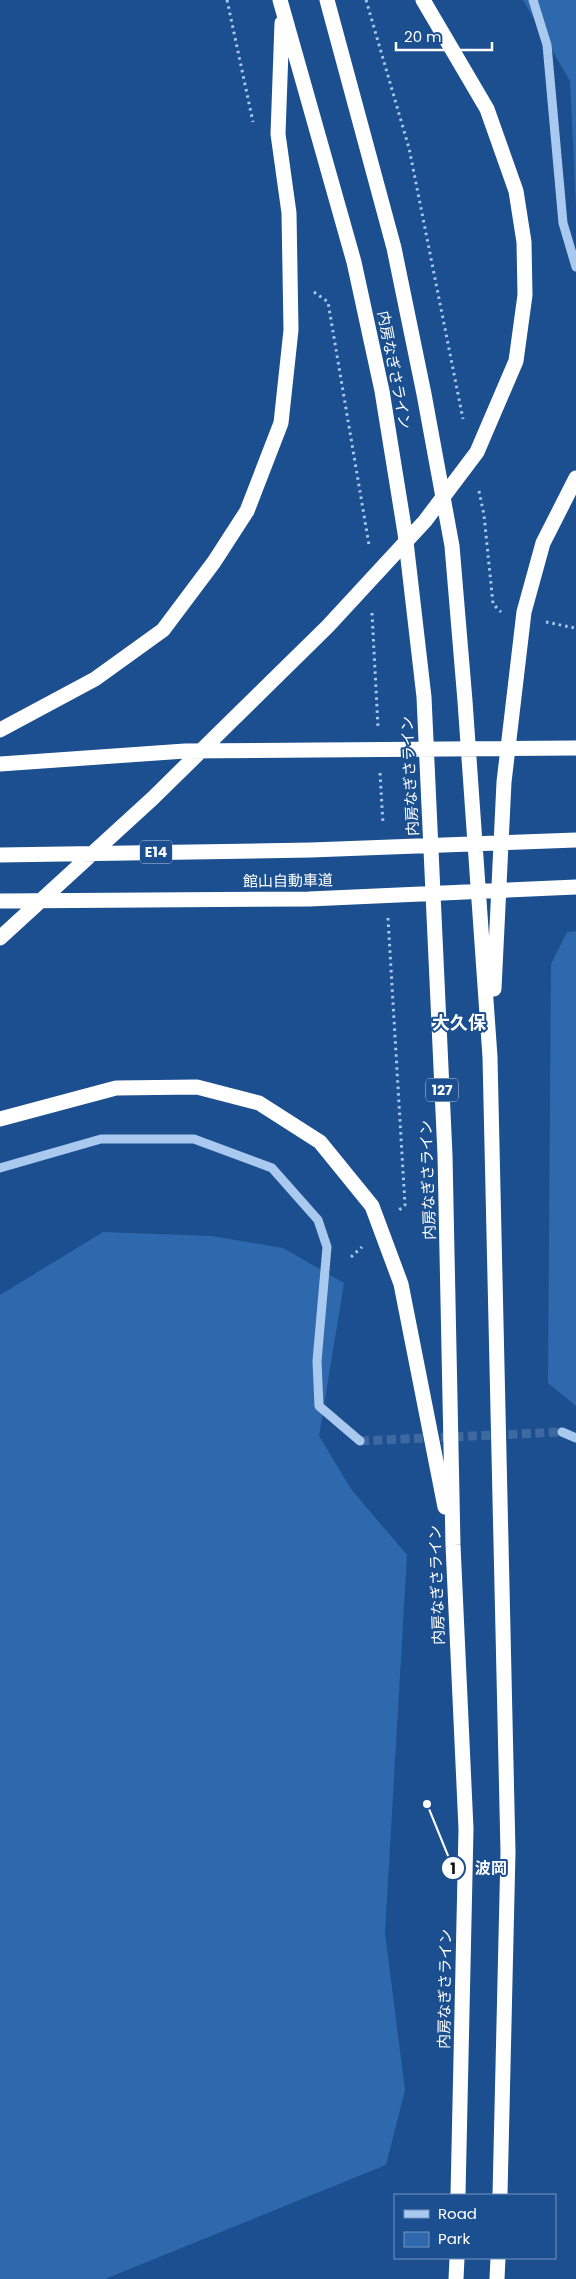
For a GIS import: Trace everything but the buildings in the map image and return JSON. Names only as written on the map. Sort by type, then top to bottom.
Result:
[{"type":"highway","name":"内房なぎさライン","points":[[327,0],[394,248],[424,394],[452,546],[490,1057],[508,1852],[500,2194]]},
{"type":"highway","points":[[0,938],[181,770],[328,626],[425,521],[477,452],[516,361],[525,294],[524,242],[516,191],[487,109],[423,0]]},
{"type":"highway","name":"内房なぎさライン","points":[[281,4],[354,262],[382,391],[405,533],[424,697],[445,1155],[452,1545],[466,1829],[458,2194]]},
{"type":"highway","points":[[0,730],[94,679],[163,630],[214,562],[247,511],[281,423],[291,330],[290,213],[278,134],[281,4]]},
{"type":"highway","points":[[490,1057],[504,782],[524,612],[543,543],[576,478]]},
{"type":"highway","points":[[0,764],[185,751],[576,748]]},
{"type":"highway","name":"館山自動車道","points":[[0,855],[311,850],[576,840]]},
{"type":"highway","name":"館山自動車道","points":[[0,902],[309,899],[576,887]]},
{"type":"highway","points":[[0,1119],[116,1088],[197,1086],[259,1103],[320,1142],[372,1206],[401,1284],[452,1545]]},
{"type":"highway","points":[[456,2279],[457,2259]]},
{"type":"highway","points":[[497,2279],[498,2259]]},
{"type":"street","points":[[533,0],[547,45],[563,223],[576,267]]},
{"type":"street","points":[[0,1168],[101,1139],[194,1139],[272,1168],[318,1220],[327,1247],[317,1361],[319,1406],[360,1441]]},
{"type":"street","points":[[562,1432],[576,1438]]},
{"type":"path","points":[[366,0],[409,148],[464,424]]},
{"type":"path","points":[[478,488],[484,516],[493,604],[498,612]]},
{"type":"green space","points":[[523,0],[576,0],[576,207],[570,81]]},
{"type":"green space","points":[[576,931],[576,1406],[548,1383],[551,964],[567,932]]},
{"type":"green space","points":[[103,1232],[212,1236],[283,1248],[344,1283],[319,1436],[351,1489],[407,1555],[385,1933],[405,2090],[386,2165],[105,2279],[0,2279],[0,1295]]},
{"type":"tunnel","points":[[360,1441],[562,1432]]},
{"type":"place","name":"波岡","points":[[427,1804]]},
{"type":"district","name":"大久保","points":[[459,1023]]}]
